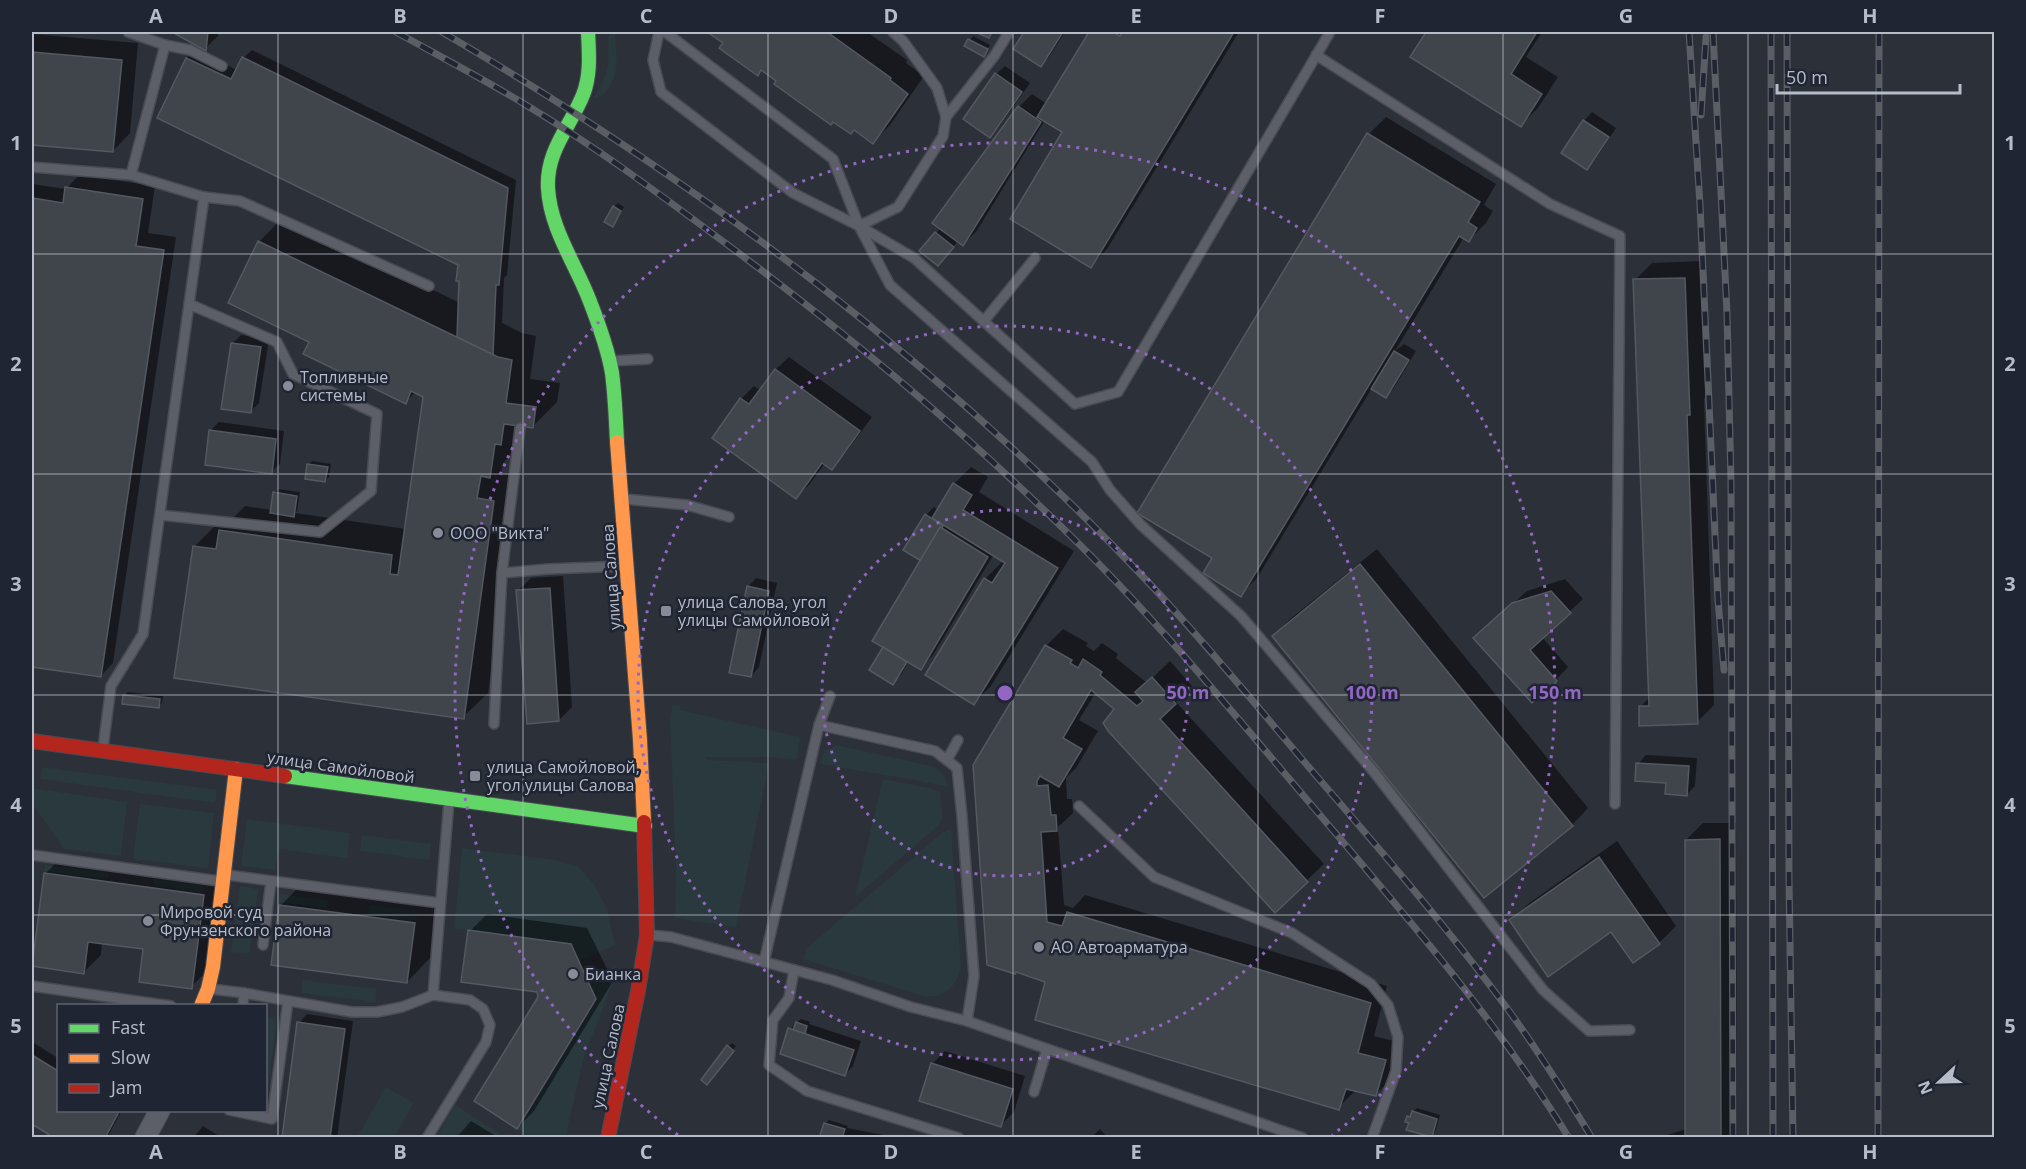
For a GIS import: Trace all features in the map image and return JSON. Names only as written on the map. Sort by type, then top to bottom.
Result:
[{"type":"street","name":"улица Салова","points":[[588,32],[590,64],[584,94],[556,146],[548,171],[547,192],[556,224],[589,301],[612,373],[645,826],[647,935],[639,992],[608,1137]]},
{"type":"street","name":"улица Самойловой","points":[[32,741],[645,826]]},
{"type":"street","points":[[201,1004],[213,967],[236,769]]},
{"type":"street","points":[[145,1137],[159,1112]]},
{"type":"lane","points":[[128,32],[165,45],[190,50],[222,66]]},
{"type":"lane","points":[[659,32],[653,60],[660,92],[793,193],[859,226],[914,258],[1075,404],[1118,392],[1330,32]]},
{"type":"lane","points":[[665,32],[833,159],[859,226],[890,285],[1092,462],[1110,490],[1141,525],[1241,616],[1374,772],[1543,990],[1589,1031],[1630,1030]]},
{"type":"lane","points":[[859,226],[898,207],[943,136],[946,117],[937,88],[903,41],[893,32]]},
{"type":"lane","points":[[946,117],[995,55],[1009,32]]},
{"type":"lane","points":[[131,175],[165,45]]},
{"type":"lane","points":[[1316,55],[1550,204],[1620,236],[1615,804]]},
{"type":"lane","points":[[32,167],[131,175],[204,196],[240,201],[429,286]]},
{"type":"lane","points":[[102,751],[111,686],[143,634],[204,196]]},
{"type":"lane","points":[[984,321],[1035,258]]},
{"type":"lane","points":[[160,515],[320,532],[371,491],[377,414],[293,374],[277,342],[189,304]]},
{"type":"lane","points":[[609,361],[648,359]]},
{"type":"lane","points":[[494,724],[502,573],[520,428]]},
{"type":"lane","points":[[622,499],[687,505],[729,517]]},
{"type":"lane","points":[[502,573],[627,566]]},
{"type":"lane","points":[[764,962],[819,725],[830,696]]},
{"type":"lane","points":[[819,725],[935,751],[957,768],[974,976],[968,1021]]},
{"type":"lane","points":[[947,760],[958,740]]},
{"type":"lane","points":[[433,995],[449,799]]},
{"type":"lane","points":[[1079,806],[1154,877],[1292,933],[1371,984],[1388,1005],[1398,1037],[1396,1071],[1372,1137]]},
{"type":"lane","points":[[32,855],[224,878],[271,881],[440,903]]},
{"type":"lane","points":[[263,945],[271,881]]},
{"type":"lane","points":[[647,935],[670,937],[832,980],[910,1007],[968,1021],[1303,1137]]},
{"type":"lane","points":[[794,970],[789,998],[774,1020],[769,1065],[807,1091],[958,1137]]},
{"type":"lane","points":[[32,986],[164,1004]]},
{"type":"lane","points":[[208,989],[352,1012],[377,1012],[402,1007],[433,995],[470,1000],[483,1009],[490,1025],[486,1042],[427,1137]]},
{"type":"lane","points":[[243,1004],[244,993]]},
{"type":"lane","points":[[239,1112],[272,1119],[288,1001]]},
{"type":"lane","points":[[1034,1092],[1047,1049]]},
{"type":"shaded area","points":[[615,32],[617,55],[614,78],[605,93],[593,99],[605,76],[608,63],[608,37]]},
{"type":"shaded area","points":[[672,706],[680,706],[680,710],[800,737],[797,760],[770,757],[706,757],[707,760],[769,763],[736,927],[675,918],[676,873],[670,719]]},
{"type":"shaded area","points":[[837,745],[935,767],[944,776],[948,787],[820,764],[824,751]]},
{"type":"shaded area","points":[[42,767],[217,790],[215,803],[40,779]]},
{"type":"shaded area","points":[[883,779],[940,792],[943,817],[939,825],[855,897]]},
{"type":"shaded area","points":[[32,788],[127,802],[121,856],[64,849],[32,803]]},
{"type":"shaded area","points":[[140,804],[214,813],[208,868],[133,859]]},
{"type":"shaded area","points":[[247,819],[350,833],[347,858],[279,849],[275,870],[241,866]]},
{"type":"shaded area","points":[[951,829],[961,968],[956,981],[948,990],[937,996],[923,996],[803,959],[808,947],[942,833]]},
{"type":"shaded area","points":[[362,835],[431,844],[429,860],[360,851]]},
{"type":"shaded area","points":[[462,848],[555,860],[577,866],[594,884],[607,909],[615,945],[579,961],[468,930],[454,929]]},
{"type":"shaded area","points":[[45,865],[109,873],[108,879],[44,871]]},
{"type":"shaded area","points":[[154,879],[204,886],[203,892],[153,885]]},
{"type":"shaded area","points":[[240,886],[258,889],[249,954],[231,952]]},
{"type":"shaded area","points":[[280,894],[328,900],[327,908],[279,902]]},
{"type":"shaded area","points":[[369,905],[417,911],[416,921],[368,915]]},
{"type":"shaded area","points":[[616,966],[612,985],[584,1057],[567,1137],[529,1137],[517,1129],[596,999],[587,979]]},
{"type":"shaded area","points":[[303,980],[377,989],[375,1002],[301,993]]},
{"type":"shaded area","points":[[267,1017],[274,1019],[276,1026],[267,1097]]},
{"type":"shaded area","points":[[386,1087],[414,1103],[394,1137],[357,1137]]},
{"type":"shaded area","points":[[455,1105],[505,1137],[465,1137],[457,1133],[454,1137],[436,1137]]},
{"type":"building","points":[[172,32],[208,32],[206,51]]},
{"type":"building","points":[[707,32],[827,32],[891,78],[890,80],[908,94],[873,144],[854,130],[851,134],[833,122],[831,125],[774,84],[776,81],[761,70],[758,76],[719,48],[723,43]]},
{"type":"building","points":[[975,32],[992,32],[989,38]]},
{"type":"building","points":[[1024,32],[1063,32],[1041,67],[1013,49]]},
{"type":"building","points":[[1089,32],[1113,32],[1120,36],[1123,32],[1234,32],[1091,268],[1010,219],[1062,132],[1037,117]]},
{"type":"building","points":[[1426,32],[1537,32],[1511,74],[1542,94],[1521,127],[1410,57]]},
{"type":"building","points":[[968,39],[988,49],[984,57],[964,46]]},
{"type":"building","points":[[32,52],[122,60],[113,152],[32,145]]},
{"type":"building","points":[[242,57],[508,188],[499,285],[496,285],[493,355],[457,337],[458,265],[157,118],[186,58],[231,79]]},
{"type":"building","points":[[995,73],[1022,92],[990,138],[963,119]]},
{"type":"building","points":[[1018,106],[1041,122],[963,246],[932,223]]},
{"type":"building","points":[[1583,120],[1609,137],[1587,170],[1561,153]]},
{"type":"building","points":[[1367,133],[1480,202],[1468,222],[1477,228],[1469,242],[1459,236],[1241,597],[1203,573],[1212,558],[1137,513]]},
{"type":"building","points":[[65,187],[143,199],[136,246],[164,250],[101,677],[32,667],[32,198],[63,203]]},
{"type":"building","points":[[613,206],[621,211],[613,227],[604,222]]},
{"type":"building","points":[[935,232],[954,247],[938,266],[919,251]]},
{"type":"building","points":[[258,241],[498,357],[512,360],[506,403],[536,407],[533,428],[504,424],[501,445],[495,444],[490,478],[481,476],[477,498],[494,501],[464,719],[174,678],[193,546],[216,549],[219,530],[392,555],[390,574],[398,575],[423,397],[411,391],[406,404],[303,354],[309,342],[228,303]]},
{"type":"building","points":[[1685,278],[1690,415],[1687,415],[1698,724],[1639,726],[1639,706],[1649,706],[1633,279]]},
{"type":"building","points":[[231,343],[261,347],[251,413],[221,409]]},
{"type":"building","points":[[1394,351],[1409,360],[1386,398],[1371,389]]},
{"type":"building","points":[[775,369],[860,431],[832,470],[822,463],[796,499],[712,438],[740,398],[749,404]]},
{"type":"building","points":[[209,430],[276,439],[272,474],[205,465]]},
{"type":"building","points":[[307,464],[328,467],[325,482],[305,479]]},
{"type":"building","points":[[953,483],[972,495],[963,510],[1058,568],[974,705],[925,675],[984,578],[992,583],[1005,563],[932,518]]},
{"type":"building","points":[[273,492],[297,496],[294,517],[270,513]]},
{"type":"building","points":[[925,514],[943,526],[921,561],[903,550]]},
{"type":"building","points":[[940,527],[988,557],[921,670],[872,641]]},
{"type":"building","points":[[1360,564],[1573,826],[1484,898],[1272,636]]},
{"type":"building","points":[[747,586],[769,591],[751,677],[729,673]]},
{"type":"building","points":[[550,588],[559,721],[527,724],[516,590]]},
{"type":"building","points":[[1551,591],[1571,613],[1530,650],[1557,681],[1532,703],[1473,638],[1512,603]]},
{"type":"building","points":[[1045,645],[1072,660],[1070,663],[1078,668],[1083,659],[1102,672],[1100,675],[1137,706],[1143,701],[1135,692],[1152,677],[1176,704],[1160,719],[1308,882],[1275,913],[1109,732],[1103,723],[1114,709],[1091,690],[1063,738],[1082,749],[1059,787],[1040,776],[1037,781],[1037,786],[1048,785],[1051,815],[1056,815],[1057,831],[1041,832],[1047,922],[1062,926],[1067,912],[1371,1003],[1358,1053],[1386,1060],[1376,1096],[1346,1089],[1339,1110],[1035,1020],[1045,982],[987,965],[973,765]]},
{"type":"building","points":[[883,647],[907,662],[893,685],[869,670]]},
{"type":"building","points":[[123,695],[160,699],[159,708],[122,704]]},
{"type":"building","points":[[1636,763],[1689,766],[1687,796],[1665,794],[1666,783],[1635,781]]},
{"type":"building","points":[[1720,839],[1721,1138],[1685,1138],[1685,840]]},
{"type":"building","points":[[1599,857],[1660,944],[1633,963],[1611,932],[1548,977],[1509,920]]},
{"type":"building","points":[[44,873],[204,895],[192,989],[139,982],[143,949],[88,942],[84,974],[32,966]]},
{"type":"building","points":[[279,905],[415,923],[407,983],[271,965]]},
{"type":"building","points":[[468,930],[571,944],[596,999],[517,1129],[474,1101],[538,997],[537,992],[461,982]]},
{"type":"building","points":[[297,1022],[345,1029],[330,1138],[282,1138]]},
{"type":"building","points":[[796,1022],[807,1026],[805,1034],[793,1030]]},
{"type":"building","points":[[788,1028],[854,1050],[845,1076],[780,1054]]},
{"type":"building","points":[[727,1045],[734,1051],[707,1085],[701,1080]]},
{"type":"building","points":[[32,1055],[57,1070],[57,1112],[119,1112],[105,1138],[54,1138],[32,1124]]},
{"type":"building","points":[[931,1063],[1013,1089],[1001,1127],[919,1101]]},
{"type":"building","points":[[1412,1111],[1437,1119],[1432,1137],[1406,1130],[1409,1123],[1405,1122]]},
{"type":"building","points":[[824,1123],[845,1129],[842,1138],[819,1138]]},
{"type":"railway","points":[[396,32],[498,88],[601,153],[669,201],[856,344],[948,422],[1037,503],[1111,576],[1171,641],[1382,888],[1480,1009],[1541,1094],[1569,1138]]},
{"type":"railway","points":[[442,32],[632,150],[814,282],[902,352],[988,426],[1070,502],[1191,628],[1431,911],[1523,1030],[1592,1138]]},
{"type":"railway","points":[[1689,32],[1700,205],[1718,600],[1724,670]]},
{"type":"railway","points":[[1713,32],[1727,313],[1731,483],[1733,1138]]},
{"type":"railway","points":[[1771,32],[1773,1138]]},
{"type":"railway","points":[[1787,32],[1789,879],[1793,1138]]},
{"type":"railway","points":[[1878,1138],[1879,32]]},
{"type":"railway","points":[[1701,115],[1706,37]]},
{"type":"traffic: fast","points":[[588,32],[589,64],[586,87],[555,151],[548,175],[548,188],[558,231],[589,299],[608,355],[613,382],[617,442]]},
{"type":"traffic: fast","points":[[285,776],[645,826]]},
{"type":"traffic: slow","points":[[617,442],[640,740],[644,822]]},
{"type":"traffic: slow","points":[[202,1004],[213,967],[236,769]]},
{"type":"traffic: jam","points":[[32,741],[285,776]]},
{"type":"traffic: jam","points":[[608,1138],[647,935],[644,822]]},
{"type":"place","name":"Топливные системы","points":[[288,386]]},
{"type":"place","name":"ООО \"Викта\"","points":[[438,533]]},
{"type":"place","name":"улица Салова, угол улицы Самойловой","points":[[666,611]]},
{"type":"place","name":"улица Самойловой, угол улицы Салова","points":[[475,776]]},
{"type":"place","name":"Мировой суд Фрунзенского района","points":[[148,921]]},
{"type":"place","name":"АО Автоарматура","points":[[1039,947]]},
{"type":"place","name":"Бианка","points":[[573,974]]}]
